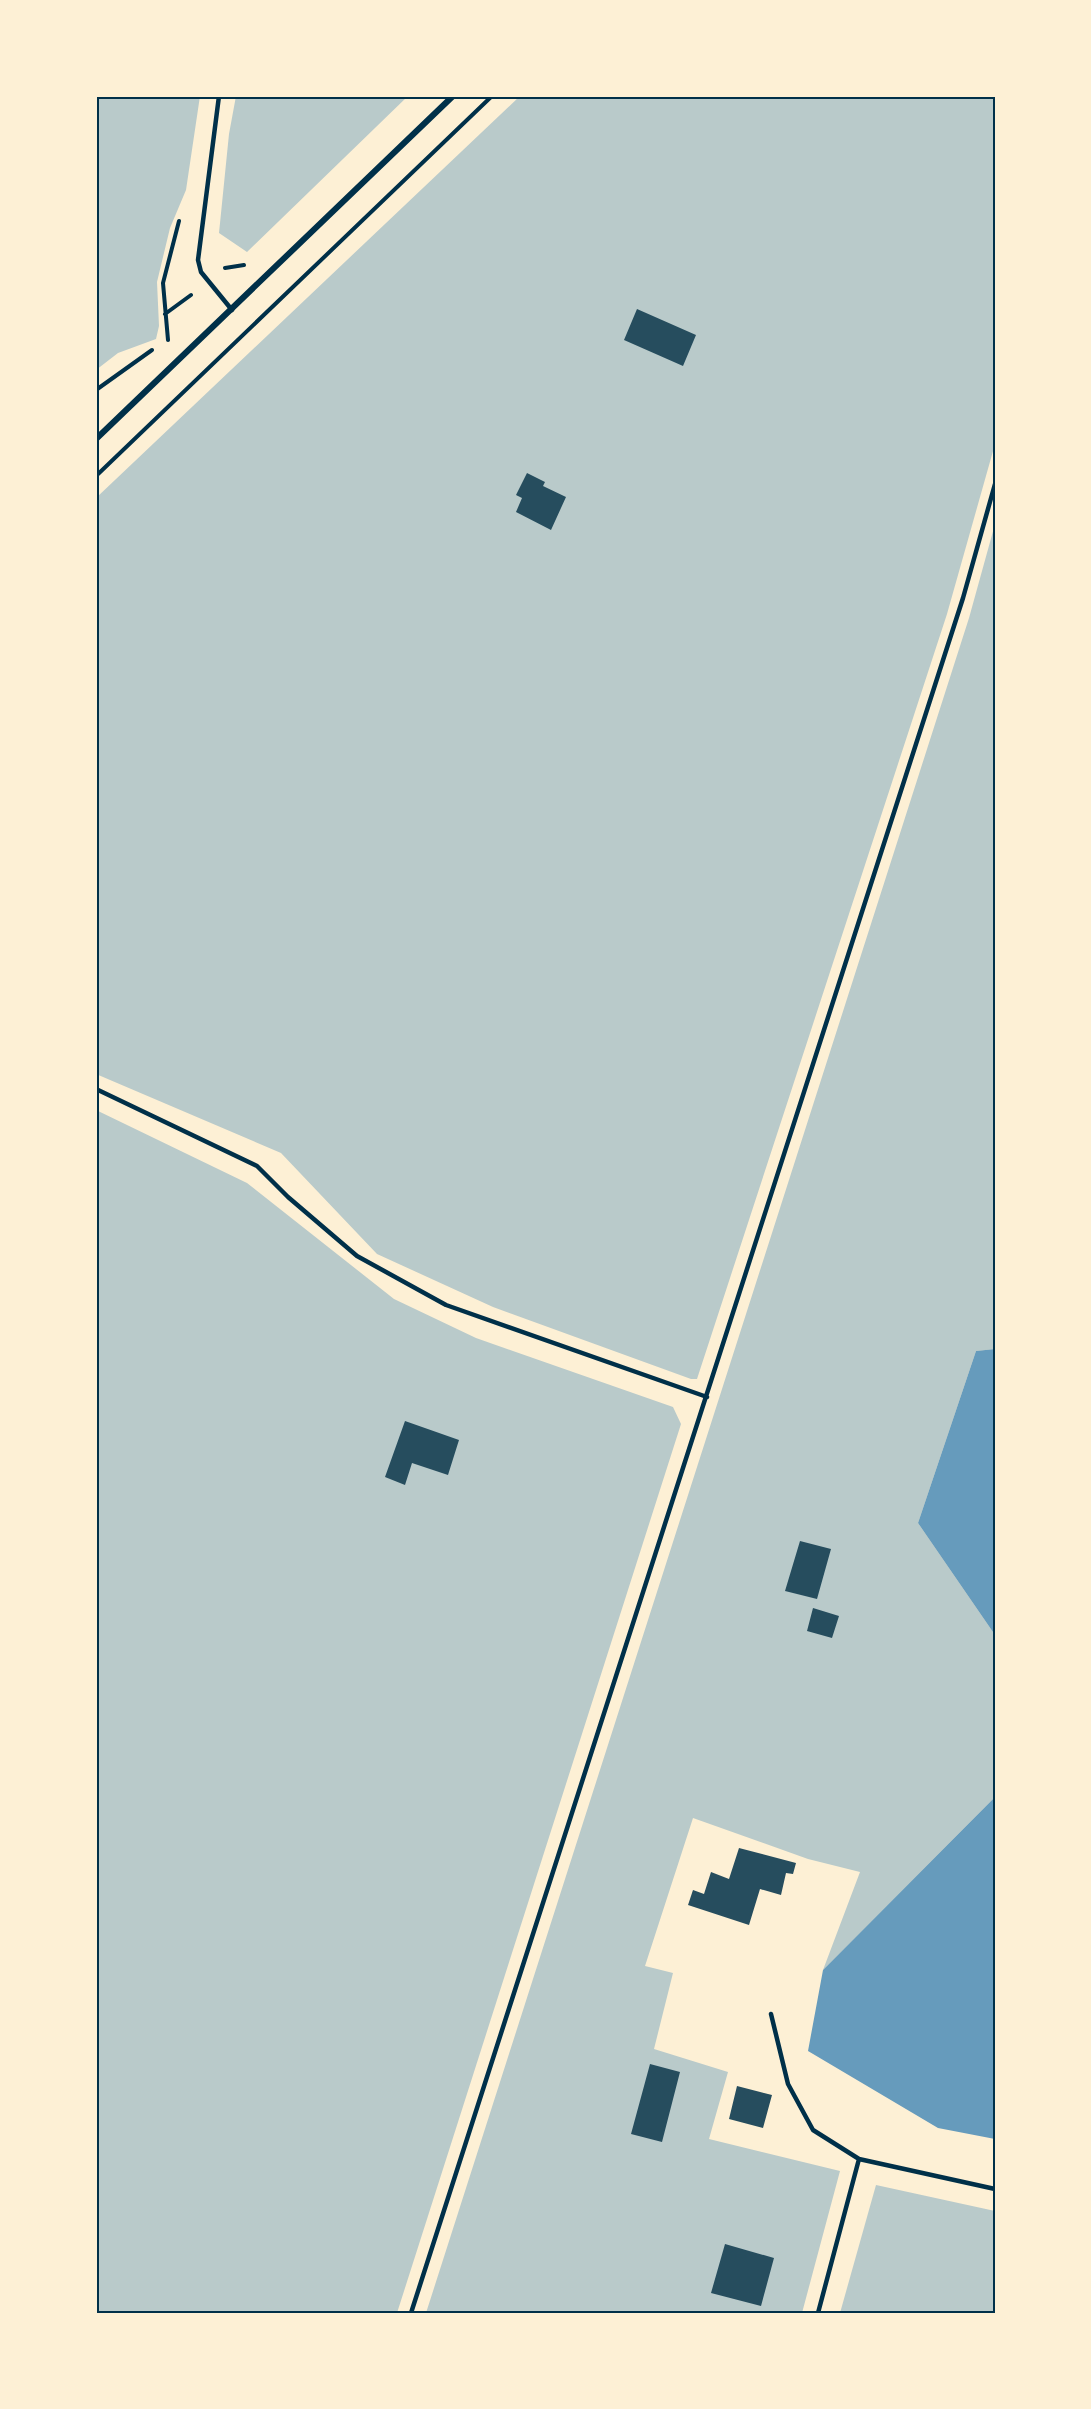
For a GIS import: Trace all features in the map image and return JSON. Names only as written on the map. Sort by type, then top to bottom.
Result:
[{"type":"street","points":[[96,439],[453,96]]},
{"type":"lane","points":[[219,96],[198,260],[201,272],[232,310]]},
{"type":"lane","points":[[411,2313],[963,598],[995,484]]},
{"type":"lane","points":[[96,1089],[257,1166],[288,1197],[357,1256],[446,1305],[707,1397]]},
{"type":"lane","points":[[771,2014],[788,2084],[813,2130],[859,2159],[995,2189]]},
{"type":"lane","points":[[818,2313],[859,2159]]},
{"type":"path","points":[[96,476],[492,96]]},
{"type":"path","points":[[96,390],[167,339],[163,283],[176,230]]},
{"type":"path","points":[[165,314],[195,292]]},
{"type":"shaded area","points":[[96,96],[200,96],[186,190],[170,228],[157,282],[159,326],[156,339],[118,353],[96,370]]},
{"type":"shaded area","points":[[236,96],[408,96],[247,252],[219,233],[229,134]]},
{"type":"shaded area","points":[[520,96],[995,96],[995,444],[947,614],[697,1379],[691,1379],[493,1307],[377,1254],[281,1153],[96,1074],[96,498]]},
{"type":"shaded area","points":[[995,524],[995,1349],[976,1351],[918,1523],[995,1635],[995,1797],[823,1970],[860,1872],[808,1859],[693,1818],[645,1966],[673,1973],[654,2049],[728,2072],[709,2139],[840,2171],[802,2313],[426,2313],[969,618]]},
{"type":"shaded area","points":[[96,1110],[247,1183],[394,1299],[476,1338],[673,1407],[681,1424],[397,2313],[96,2313]]},
{"type":"shaded area","points":[[876,2185],[995,2211],[995,2313],[840,2313]]},
{"type":"water","points":[[995,1349],[995,1635],[918,1523],[976,1351]]},
{"type":"water","points":[[995,1797],[995,2139],[938,2128],[808,2051],[823,1970]]},
{"type":"building","points":[[637,309],[696,335],[683,366],[624,340]]},
{"type":"building","points":[[527,473],[545,482],[543,486],[566,497],[551,530],[516,512],[522,498],[516,495]]},
{"type":"building","points":[[405,1421],[459,1440],[448,1475],[412,1463],[405,1485],[385,1477]]},
{"type":"building","points":[[800,1541],[831,1549],[817,1599],[785,1591]]},
{"type":"building","points":[[813,1608],[839,1616],[832,1638],[807,1631]]},
{"type":"building","points":[[739,1848],[796,1863],[793,1874],[786,1873],[781,1895],[760,1889],[749,1925],[688,1905],[693,1890],[704,1894],[711,1872],[729,1879]]},
{"type":"building","points":[[650,2064],[680,2072],[662,2142],[631,2134]]},
{"type":"building","points":[[737,2086],[772,2095],[763,2128],[729,2119]]},
{"type":"building","points":[[725,2244],[774,2258],[761,2306],[711,2293]]}]
